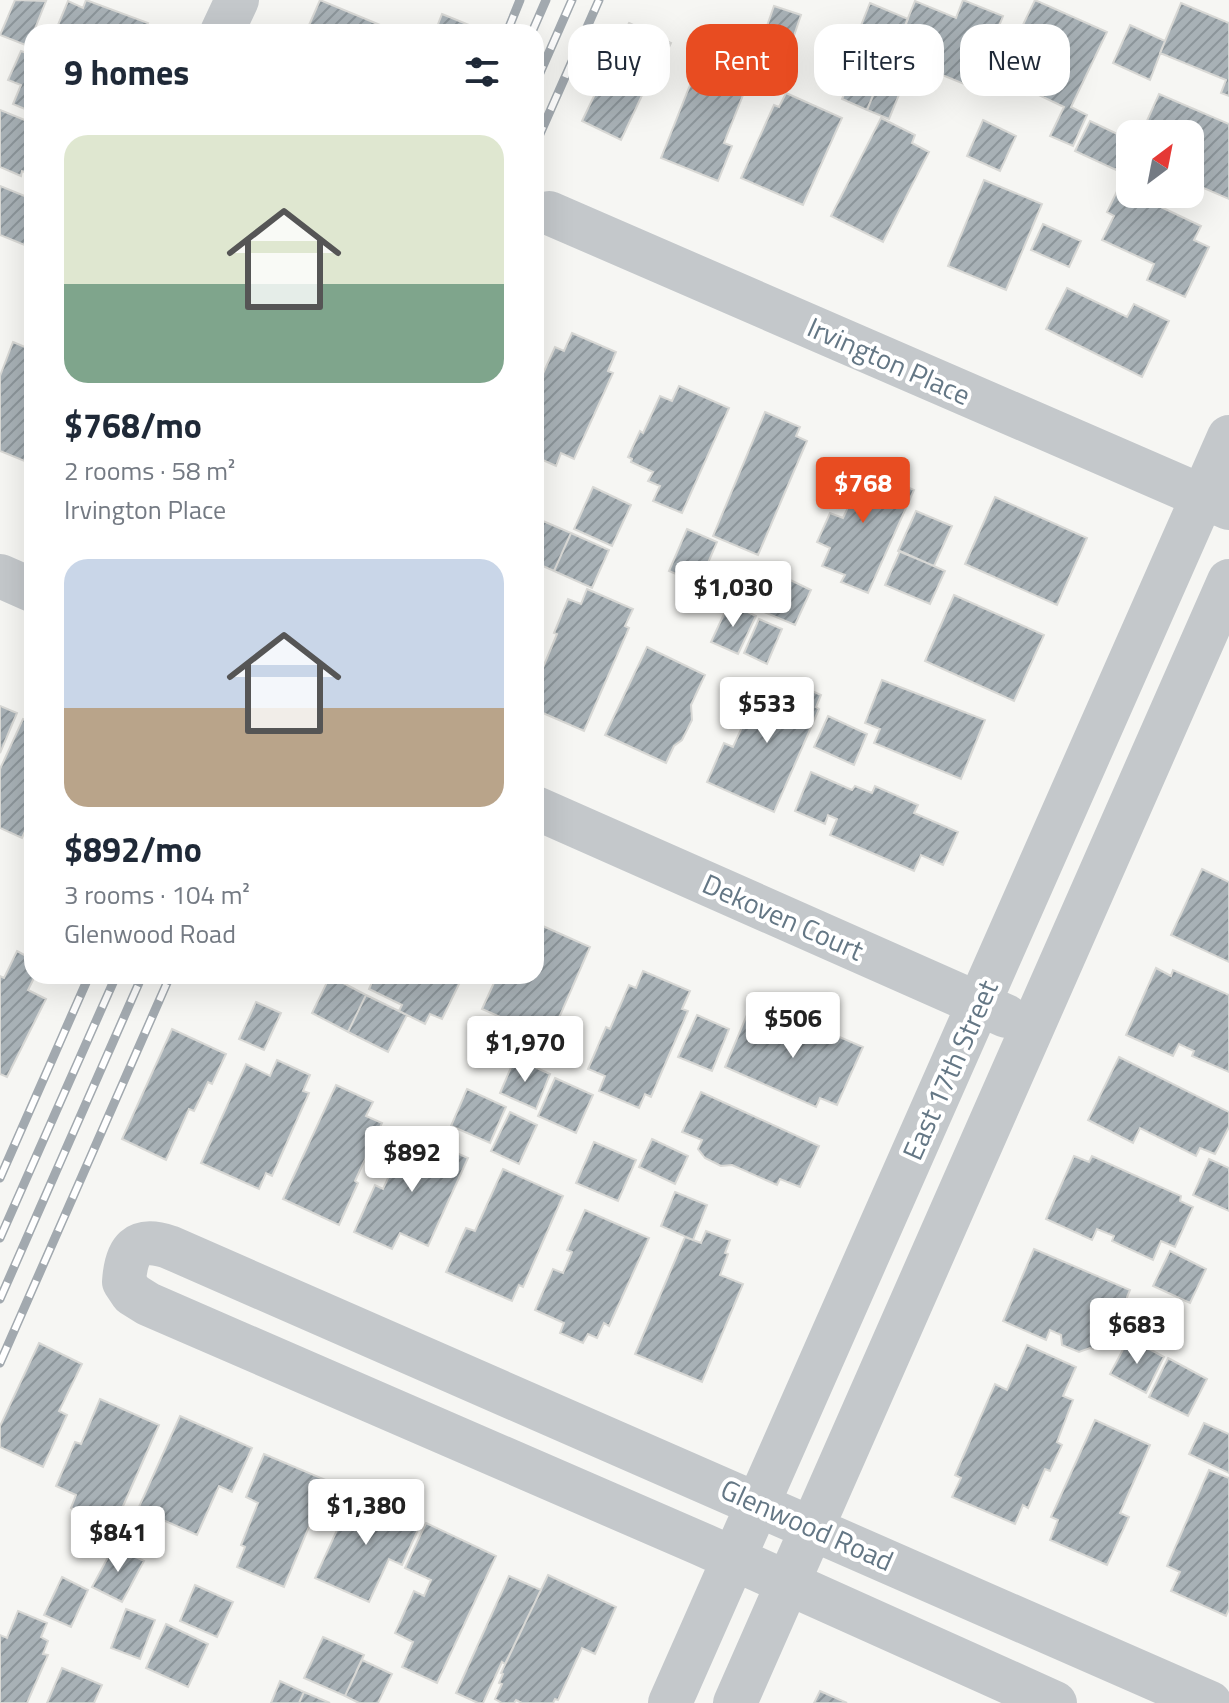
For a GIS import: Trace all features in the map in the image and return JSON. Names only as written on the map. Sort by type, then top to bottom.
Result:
[{"type":"street","points":[[226,24],[237,0]]},
{"type":"street","name":"Irvington Place","points":[[549,213],[1216,502]]},
{"type":"street","name":"East 17th Street","points":[[670,1703],[979,1004],[1216,502],[1229,437]]},
{"type":"street","points":[[0,576],[24,586]]},
{"type":"street","name":"East 17th Street","points":[[735,1703],[1229,581]]},
{"type":"street","name":"Dekoven Court","points":[[544,812],[1031,1027]]},
{"type":"street","name":"Glenwood Road","points":[[1055,1703],[148,1304],[132,1294],[124,1282],[126,1259],[133,1248],[157,1243],[1210,1703]]},
{"type":"street","points":[[384,1407],[403,1348]]},
{"type":"building","points":[[15,0],[46,1],[37,24],[24,24],[24,44],[0,35]]},
{"type":"building","points":[[86,0],[148,23],[58,24],[68,1],[83,8]]},
{"type":"building","points":[[320,0],[378,24],[310,24]]},
{"type":"building","points":[[963,0],[1003,16],[1000,24],[960,24],[960,82],[944,76],[944,24],[906,24],[915,1],[956,18]]},
{"type":"building","points":[[1035,0],[1107,32],[1071,107],[1087,115],[1073,146],[1050,136],[1064,107],[1041,96],[1070,96],[1070,24],[1023,24]]},
{"type":"building","points":[[870,3],[908,19],[906,24],[862,24]]},
{"type":"building","points":[[1181,3],[1229,23],[1229,96],[1221,93],[1226,80],[1160,53]]},
{"type":"building","points":[[774,6],[801,15],[798,24],[768,24]]},
{"type":"building","points":[[442,14],[467,24],[438,24]]},
{"type":"building","points":[[1130,25],[1165,41],[1150,80],[1113,63]]},
{"type":"building","points":[[21,51],[24,52],[24,109],[13,104],[21,85],[8,80]]},
{"type":"building","points":[[1159,94],[1229,124],[1229,199],[1204,188],[1204,120],[1147,120]]},
{"type":"building","points":[[686,95],[743,96],[724,143],[732,146],[718,181],[661,158]]},
{"type":"building","points":[[594,96],[642,96],[621,140],[582,121]]},
{"type":"building","points":[[784,96],[793,96],[842,118],[803,205],[741,178],[774,105],[779,107]]},
{"type":"building","points":[[843,96],[873,96],[867,110],[842,99]]},
{"type":"building","points":[[873,96],[898,96],[889,119],[867,110]]},
{"type":"building","points":[[0,110],[24,120],[24,172],[21,176],[0,167]]},
{"type":"building","points":[[881,118],[915,135],[912,143],[929,152],[883,242],[831,216]]},
{"type":"building","points":[[983,120],[1016,136],[1000,171],[967,156]]},
{"type":"building","points":[[1090,121],[1116,133],[1116,170],[1075,151]]},
{"type":"building","points":[[984,180],[1042,204],[1006,290],[948,266]]},
{"type":"building","points":[[0,186],[24,196],[24,245],[0,235]]},
{"type":"building","points":[[1116,193],[1116,208],[1163,208],[1201,226],[1194,240],[1209,247],[1185,297],[1147,280],[1154,264],[1102,240],[1114,216],[1107,212]]},
{"type":"building","points":[[1043,224],[1081,241],[1069,267],[1031,250]]},
{"type":"building","points":[[1067,288],[1127,317],[1134,304],[1169,321],[1142,377],[1046,329]]},
{"type":"building","points":[[572,333],[616,352],[608,371],[613,373],[574,459],[561,453],[556,466],[544,461],[544,371],[555,347],[564,351]]},
{"type":"building","points":[[13,342],[24,347],[24,461],[0,451],[0,376]]},
{"type":"building","points":[[679,386],[729,408],[682,513],[653,501],[660,486],[648,481],[653,472],[631,462],[632,459],[628,457],[660,396],[672,401]]},
{"type":"building","points":[[765,412],[800,427],[796,436],[807,441],[758,555],[713,536]]},
{"type":"building","points":[[849,461],[914,490],[868,593],[841,582],[845,575],[822,566],[830,548],[817,542],[830,513],[843,518],[850,503],[834,496]]},
{"type":"building","points":[[593,487],[631,505],[612,546],[574,529]]},
{"type":"building","points":[[995,497],[1087,538],[1057,605],[965,564]]},
{"type":"building","points":[[916,511],[952,526],[934,566],[898,551]]},
{"type":"building","points":[[544,521],[571,533],[554,571],[544,567]]},
{"type":"building","points":[[687,529],[717,542],[699,584],[669,571]]},
{"type":"building","points":[[571,533],[609,550],[592,588],[554,571]]},
{"type":"building","points":[[900,551],[945,571],[930,604],[885,585]]},
{"type":"building","points":[[780,575],[811,590],[795,625],[764,612]]},
{"type":"building","points":[[587,589],[633,609],[625,626],[629,628],[584,731],[544,714],[544,665],[557,634],[554,633],[568,599],[581,604]]},
{"type":"building","points":[[954,595],[1044,635],[1014,701],[925,661]]},
{"type":"building","points":[[729,603],[756,616],[738,654],[711,642]]},
{"type":"building","points":[[759,619],[782,629],[767,664],[744,653]]},
{"type":"building","points":[[647,647],[705,675],[691,705],[692,720],[666,763],[605,735]]},
{"type":"building","points":[[785,679],[821,695],[816,707],[819,709],[774,812],[707,782],[724,743],[733,747],[762,683],[779,691]]},
{"type":"building","points":[[882,680],[985,720],[961,779],[874,743],[880,729],[865,723]]},
{"type":"building","points":[[0,706],[17,713],[0,753]]},
{"type":"building","points":[[828,716],[867,734],[854,765],[814,747]]},
{"type":"building","points":[[24,719],[22,838],[0,828],[0,769]]},
{"type":"building","points":[[811,772],[852,790],[855,786],[872,793],[875,786],[918,805],[914,813],[958,832],[943,865],[921,855],[914,871],[830,835],[837,819],[828,815],[825,824],[795,811]]},
{"type":"building","points":[[1202,869],[1229,882],[1229,962],[1171,935]]},
{"type":"building","points":[[544,927],[590,947],[555,1027],[544,1022],[539,1034],[482,1009],[493,984],[544,984]]},
{"type":"building","points":[[17,951],[24,955],[24,984],[31,984],[28,990],[46,999],[7,1077],[0,1074],[0,976],[4,978]]},
{"type":"building","points":[[1156,968],[1171,976],[1173,970],[1229,995],[1229,1072],[1192,1056],[1194,1051],[1179,1044],[1173,1056],[1126,1035]]},
{"type":"building","points":[[643,971],[690,991],[682,1009],[688,1011],[651,1097],[645,1094],[639,1108],[599,1091],[605,1076],[588,1069],[629,985],[636,988]]},
{"type":"building","points":[[326,984],[345,984],[366,995],[348,1032],[312,1013]]},
{"type":"building","points":[[371,984],[459,984],[442,1019],[430,1014],[425,1024],[399,1011],[402,1005],[369,989]]},
{"type":"building","points":[[366,995],[407,1015],[388,1052],[348,1032]]},
{"type":"building","points":[[256,1002],[281,1013],[264,1050],[239,1039]]},
{"type":"building","points":[[749,1010],[823,1043],[828,1032],[863,1047],[837,1105],[820,1098],[816,1107],[725,1067]]},
{"type":"building","points":[[697,1015],[729,1029],[712,1071],[678,1057]]},
{"type":"building","points":[[172,1029],[226,1054],[212,1084],[208,1082],[194,1111],[189,1109],[166,1160],[122,1139]]},
{"type":"building","points":[[1119,1057],[1229,1112],[1229,1127],[1215,1154],[1200,1148],[1196,1156],[1140,1128],[1133,1143],[1088,1120]]},
{"type":"building","points":[[515,1058],[550,1074],[536,1109],[500,1093]]},
{"type":"building","points":[[277,1060],[310,1075],[303,1091],[309,1093],[272,1176],[266,1173],[259,1189],[201,1163],[246,1064],[270,1076]]},
{"type":"building","points":[[555,1078],[593,1095],[576,1133],[538,1116]]},
{"type":"building","points":[[336,1085],[373,1102],[366,1116],[382,1123],[339,1225],[283,1199]]},
{"type":"building","points":[[467,1089],[506,1107],[490,1143],[451,1126]]},
{"type":"building","points":[[701,1092],[819,1146],[800,1187],[780,1179],[777,1185],[732,1165],[721,1166],[705,1158],[698,1149],[702,1140],[682,1132]]},
{"type":"building","points":[[510,1112],[537,1125],[519,1164],[491,1151]]},
{"type":"building","points":[[409,1132],[468,1158],[428,1246],[400,1233],[392,1249],[354,1232],[375,1185],[383,1189]]},
{"type":"building","points":[[652,1139],[688,1156],[675,1184],[639,1167]]},
{"type":"building","points":[[594,1142],[636,1160],[618,1201],[576,1183]]},
{"type":"building","points":[[1074,1156],[1089,1162],[1092,1156],[1181,1196],[1180,1201],[1193,1207],[1175,1247],[1161,1241],[1153,1260],[1112,1241],[1114,1236],[1097,1229],[1092,1240],[1046,1219]]},
{"type":"building","points":[[1209,1159],[1229,1168],[1229,1211],[1193,1195]]},
{"type":"building","points":[[503,1169],[563,1196],[523,1287],[519,1285],[512,1301],[446,1272],[466,1228],[475,1231]]},
{"type":"building","points":[[675,1192],[707,1205],[693,1240],[661,1226]]},
{"type":"building","points":[[585,1210],[649,1238],[609,1326],[604,1323],[597,1338],[588,1334],[583,1343],[560,1333],[564,1323],[535,1310],[553,1269],[563,1273],[572,1252],[567,1250]]},
{"type":"building","points":[[706,1231],[730,1240],[720,1275],[743,1284],[702,1382],[635,1354],[685,1237],[701,1243]]},
{"type":"building","points":[[1034,1249],[1130,1290],[1115,1326],[1104,1322],[1093,1349],[1079,1352],[1062,1345],[1061,1335],[1050,1330],[1046,1340],[1003,1321]]},
{"type":"building","points":[[1170,1251],[1206,1269],[1190,1303],[1153,1286]]},
{"type":"building","points":[[1129,1338],[1164,1357],[1146,1393],[1110,1374]]},
{"type":"building","points":[[39,1343],[82,1364],[59,1411],[67,1415],[43,1467],[0,1447],[0,1426]]},
{"type":"building","points":[[1027,1345],[1076,1367],[1063,1396],[1073,1400],[1057,1442],[1062,1445],[1050,1471],[1045,1469],[1028,1508],[1023,1505],[1015,1524],[952,1497],[961,1478],[955,1475],[995,1384],[1007,1390]]},
{"type":"building","points":[[1168,1358],[1207,1379],[1188,1416],[1149,1397]]},
{"type":"building","points":[[100,1399],[159,1425],[120,1513],[111,1510],[105,1524],[71,1508],[76,1495],[56,1486],[75,1442],[81,1444]]},
{"type":"building","points":[[180,1416],[252,1448],[232,1492],[219,1486],[197,1535],[138,1509]]},
{"type":"building","points":[[1095,1420],[1150,1445],[1120,1513],[1129,1517],[1107,1565],[1050,1540],[1058,1520],[1051,1517]]},
{"type":"building","points":[[1204,1423],[1229,1434],[1229,1473],[1189,1454]]},
{"type":"building","points":[[264,1454],[328,1481],[284,1587],[237,1567],[245,1547],[241,1545],[258,1503],[246,1497]]},
{"type":"building","points":[[1209,1470],[1229,1478],[1229,1609],[1226,1616],[1171,1591],[1180,1572],[1167,1566]]},
{"type":"building","points":[[354,1493],[421,1523],[402,1565],[389,1559],[369,1602],[315,1578]]},
{"type":"building","points":[[426,1523],[496,1556],[437,1683],[402,1667],[413,1642],[395,1633],[414,1591],[424,1596],[431,1580],[405,1568]]},
{"type":"building","points":[[114,1546],[144,1561],[122,1602],[92,1587]]},
{"type":"building","points":[[548,1575],[616,1607],[595,1654],[582,1648],[558,1700],[555,1699],[553,1703],[522,1703],[516,1700],[514,1703],[502,1703],[495,1699],[502,1684],[499,1683],[501,1673]]},
{"type":"building","points":[[509,1576],[541,1590],[505,1664],[502,1662],[483,1703],[478,1703],[456,1693]]},
{"type":"building","points":[[62,1577],[88,1590],[71,1627],[44,1615]]},
{"type":"building","points":[[195,1585],[233,1602],[217,1637],[180,1621]]},
{"type":"building","points":[[126,1609],[155,1620],[140,1659],[111,1648]]},
{"type":"building","points":[[18,1611],[47,1623],[41,1637],[48,1641],[43,1654],[48,1655],[27,1703],[0,1703],[0,1635],[7,1638]]},
{"type":"building","points":[[166,1624],[208,1644],[188,1687],[146,1668]]},
{"type":"building","points":[[323,1637],[364,1655],[345,1696],[304,1678]]},
{"type":"building","points":[[362,1660],[392,1674],[378,1703],[359,1703],[345,1696]]},
{"type":"building","points":[[62,1668],[102,1685],[94,1703],[47,1703]]},
{"type":"building","points":[[280,1681],[304,1692],[299,1703],[271,1703]]},
{"type":"building","points":[[820,1691],[847,1703],[814,1703]]},
{"type":"building","points":[[304,1692],[330,1703],[299,1703]]},
{"type":"railway","points":[[510,24],[520,0]]},
{"type":"railway","points":[[536,24],[546,0]]},
{"type":"railway","points":[[544,64],[572,0]]},
{"type":"railway","points":[[544,125],[599,0]]},
{"type":"railway","points":[[0,1178],[85,984]]},
{"type":"railway","points":[[0,1238],[112,984]]},
{"type":"railway","points":[[0,1299],[138,984]]},
{"type":"railway","points":[[0,1363],[166,984]]}]
